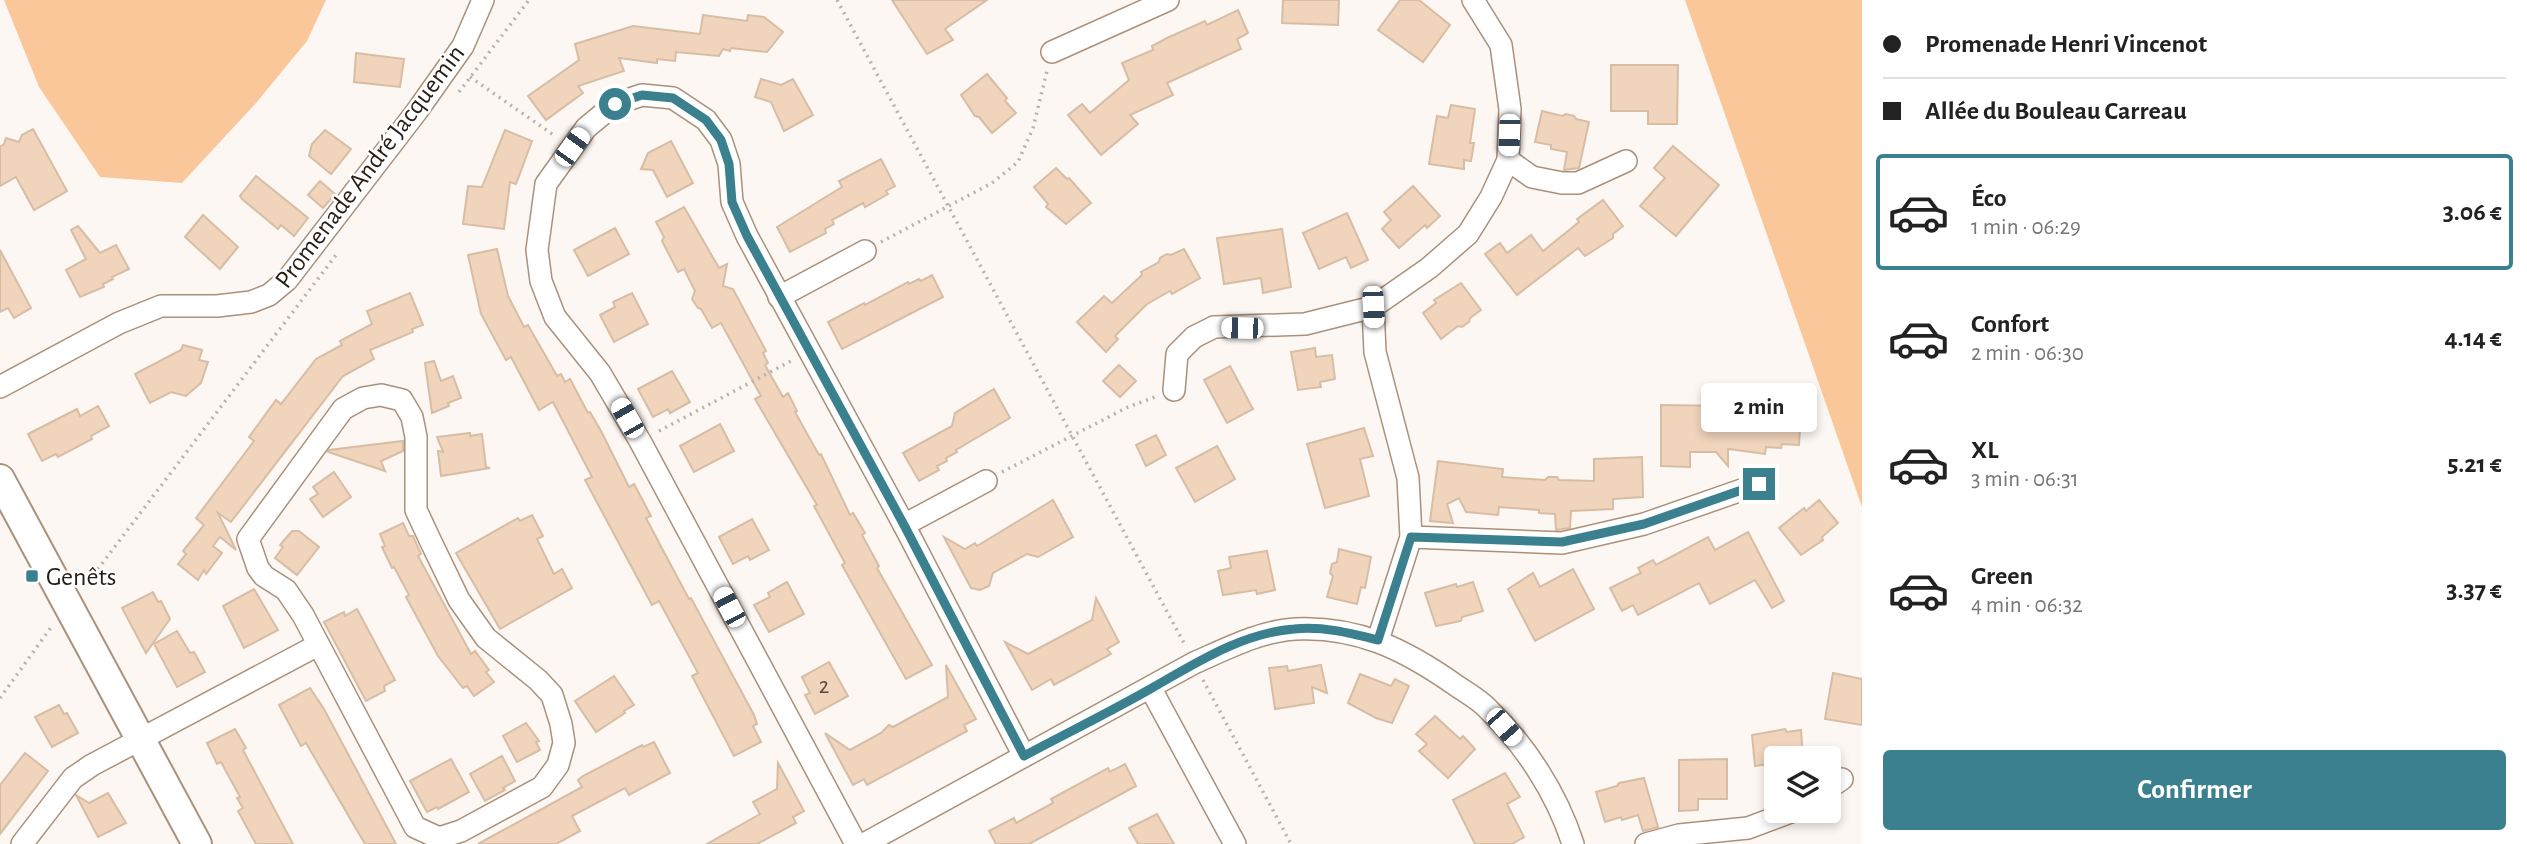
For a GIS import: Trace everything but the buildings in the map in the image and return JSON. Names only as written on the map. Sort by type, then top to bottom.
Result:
[{"type":"street","name":"Promenade André Jacquemin","points":[[0,387],[119,323],[161,306],[217,306],[251,302],[270,295],[287,280],[417,111],[463,46],[484,0]]},
{"type":"street","points":[[1052,52],[1168,0]]},
{"type":"street","points":[[1174,390],[1177,354],[1194,337],[1214,327],[1305,324],[1373,307],[1429,268],[1468,234],[1492,197],[1508,160],[1510,109],[1501,45],[1474,0]]},
{"type":"street","points":[[856,844],[640,441],[600,373],[555,317],[541,281],[537,250],[546,184],[586,128],[615,104],[642,95],[673,98],[706,120],[721,140],[729,164],[732,202],[737,213],[779,297],[904,525],[1024,756]]},
{"type":"street","points":[[1508,160],[1532,177],[1562,183],[1578,183],[1626,161]]},
{"type":"street","points":[[779,297],[865,251]]},
{"type":"street","points":[[1373,307],[1375,352],[1408,478],[1411,537],[1378,640]]},
{"type":"street","points":[[381,395],[402,400],[412,417],[416,437],[416,510],[469,617],[486,638],[538,680],[552,695],[564,743],[558,765],[542,787],[461,831],[439,838],[415,827],[318,645],[303,615],[286,590],[264,576],[258,568],[247,539],[343,409],[363,398],[381,395]]},
{"type":"street","points":[[0,480],[197,844]]},
{"type":"street","points":[[904,525],[986,481]]},
{"type":"street","points":[[1411,537],[1562,542],[1644,524],[1759,484]]},
{"type":"street","points":[[864,844],[1151,689],[1194,663],[1242,642],[1292,629],[1334,629],[1378,640],[1433,670],[1487,707],[1521,746],[1554,797],[1573,844]]},
{"type":"street","points":[[22,844],[74,778],[141,739],[318,645]]},
{"type":"street","points":[[1151,689],[1235,844]]},
{"type":"street","points":[[1646,844],[1679,835],[1748,828],[1764,822]]},
{"type":"path","points":[[454,99],[529,0]]},
{"type":"path","points":[[837,0],[1292,844]]},
{"type":"path","points":[[865,251],[992,183],[1018,162],[1033,128],[1052,52]]},
{"type":"path","points":[[470,77],[572,147]]},
{"type":"path","points":[[0,698],[51,629],[66,601],[86,585],[337,254]]},
{"type":"path","points":[[640,441],[809,351]]},
{"type":"path","points":[[986,481],[1128,407],[1174,390]]},
{"type":"shaded area","points":[[4,0],[326,0],[307,41],[256,103],[182,183],[100,177],[39,87]]},
{"type":"shaded area","points":[[1685,0],[1862,0],[1862,507]]},
{"type":"place","name":"Genêts","points":[[32,576]]},
{"type":"route","points":[[615,104],[642,95],[673,98],[706,120],[721,140],[729,164],[732,202],[747,236],[904,525],[1024,756],[1151,689],[1194,663],[1242,642],[1292,629],[1334,629],[1378,640],[1411,537],[1562,542],[1644,524],[1759,484]]}]
